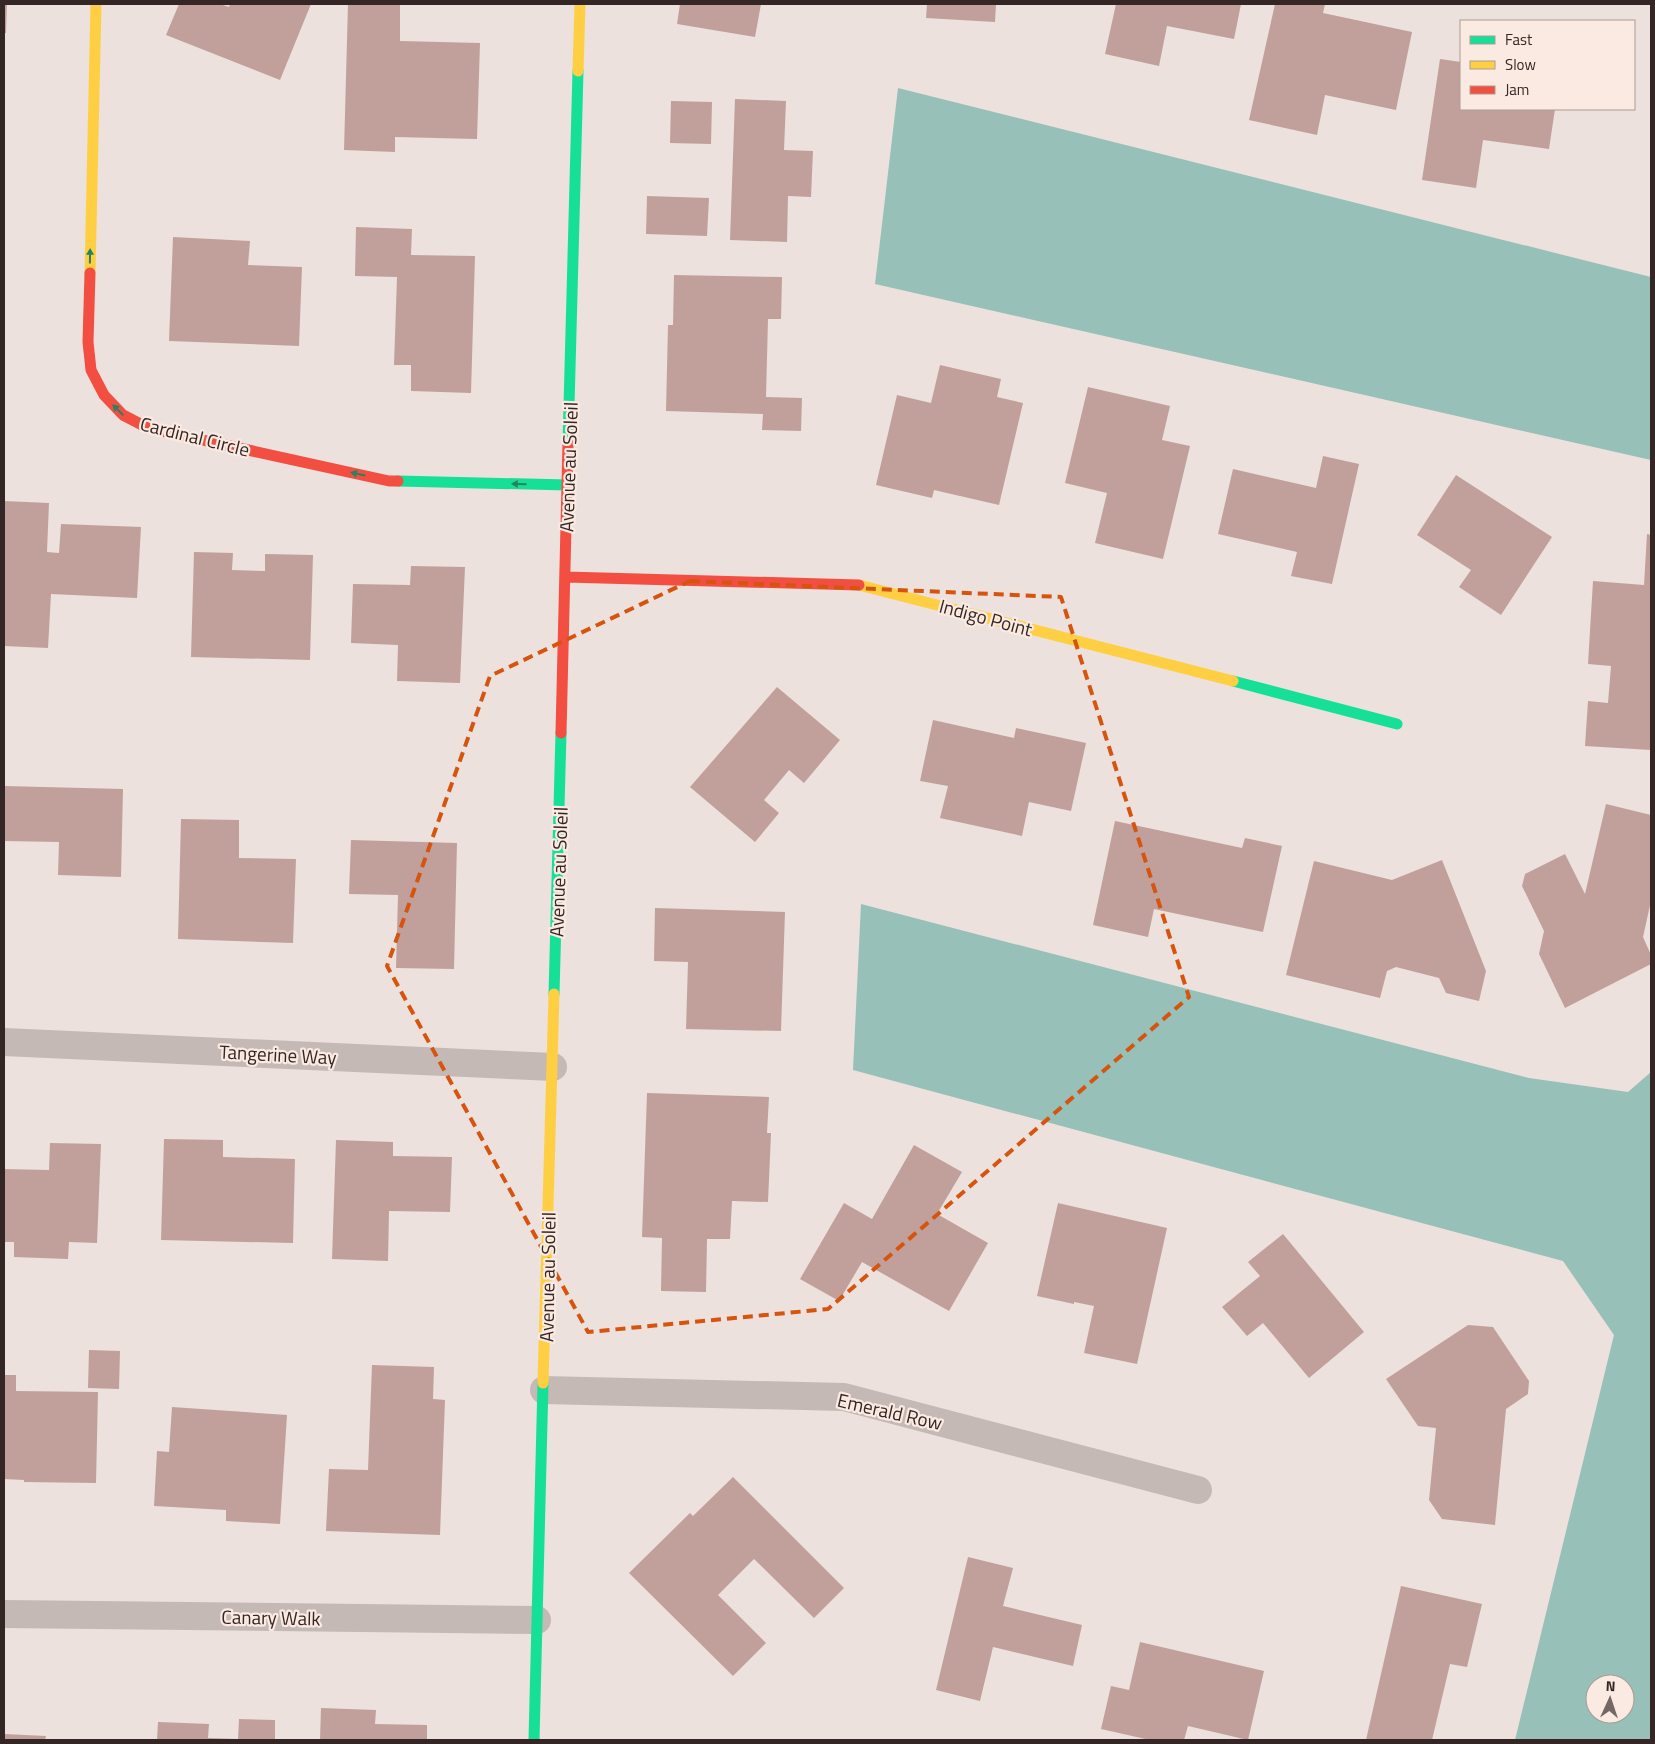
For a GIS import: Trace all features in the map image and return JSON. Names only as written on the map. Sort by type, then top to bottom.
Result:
[{"type":"street","name":"Cardinal Circle","points":[[96,4],[88,342],[91,370],[104,395],[123,415],[148,428],[388,481],[568,486]]},
{"type":"street","name":"Avenue au Soleil","points":[[534,1740],[580,4]]},
{"type":"street","name":"Indigo Point","points":[[566,577],[864,585],[1398,724]]},
{"type":"street","name":"Tangerine Way","points":[[4,1042],[552,1067]]},
{"type":"street","name":"Emerald Row","points":[[544,1390],[844,1397],[1198,1490]]},
{"type":"street","name":"Canary Walk","points":[[4,1614],[537,1620]]},
{"type":"highlighted area","points":[[690,581],[1061,597],[1189,997],[828,1309],[588,1332],[387,966],[490,676]]},
{"type":"water","points":[[898,88],[1651,277],[1651,460],[875,284]]},
{"type":"water","points":[[861,904],[1529,1078],[1628,1092],[1651,1072],[1651,1740],[1515,1740],[1614,1335],[1563,1261],[853,1070]]},
{"type":"building","points":[[4,4],[7,4],[6,33],[4,33]]},
{"type":"building","points":[[179,4],[220,4],[229,7],[230,4],[311,4],[280,80],[166,35]]},
{"type":"building","points":[[348,4],[400,4],[400,41],[480,43],[477,139],[395,137],[395,152],[344,150]]},
{"type":"building","points":[[680,4],[761,4],[755,37],[677,24]]},
{"type":"building","points":[[927,4],[996,4],[995,22],[926,18]]},
{"type":"building","points":[[1116,4],[1241,4],[1234,39],[1167,26],[1159,66],[1105,54]]},
{"type":"building","points":[[1275,4],[1325,4],[1323,13],[1412,32],[1396,110],[1325,95],[1317,135],[1249,120]]},
{"type":"building","points":[[1440,59],[1460,62],[1460,110],[1555,110],[1549,149],[1483,140],[1476,188],[1422,180]]},
{"type":"building","points":[[735,99],[786,101],[784,150],[813,151],[811,197],[788,196],[787,242],[730,240]]},
{"type":"building","points":[[671,101],[712,102],[711,144],[670,143]]},
{"type":"building","points":[[647,196],[709,198],[707,236],[646,234]]},
{"type":"building","points":[[356,227],[412,229],[411,255],[475,256],[471,393],[411,391],[411,365],[394,365],[397,277],[355,276]]},
{"type":"building","points":[[173,237],[250,241],[248,265],[302,267],[299,346],[169,341]]},
{"type":"building","points":[[674,275],[782,277],[781,319],[768,319],[766,397],[802,398],[801,431],[762,430],[763,414],[666,411],[668,325],[673,325]]},
{"type":"building","points":[[940,365],[1001,379],[997,397],[1023,403],[999,505],[934,490],[932,498],[876,485],[897,395],[931,403]]},
{"type":"building","points":[[1088,387],[1170,406],[1162,440],[1190,446],[1163,559],[1095,543],[1107,493],[1065,483]]},
{"type":"building","points":[[1323,456],[1359,464],[1332,584],[1291,576],[1297,552],[1218,534],[1233,469],[1316,488]]},
{"type":"building","points":[[1456,475],[1552,537],[1501,615],[1459,587],[1471,570],[1417,535]]},
{"type":"building","points":[[4,501],[49,503],[47,552],[59,553],[61,524],[141,527],[137,598],[51,594],[48,648],[4,646]]},
{"type":"building","points":[[1647,534],[1651,535],[1651,750],[1585,746],[1588,701],[1608,703],[1611,666],[1588,664],[1593,581],[1644,585]]},
{"type":"building","points":[[194,552],[233,553],[232,570],[265,571],[265,554],[313,555],[310,660],[191,657]]},
{"type":"building","points":[[411,566],[465,567],[460,683],[397,681],[398,645],[351,643],[353,584],[410,585]]},
{"type":"building","points":[[777,687],[840,740],[804,783],[789,770],[764,800],[779,813],[755,842],[690,787]]},
{"type":"building","points":[[933,720],[1014,738],[1016,728],[1086,743],[1071,811],[1029,802],[1022,836],[940,818],[948,786],[920,781]]},
{"type":"building","points":[[4,786],[123,789],[121,877],[58,875],[59,842],[4,841]]},
{"type":"building","points":[[1606,804],[1651,815],[1651,901],[1643,937],[1651,955],[1651,964],[1565,1008],[1539,954],[1544,931],[1522,886],[1525,874],[1565,854],[1585,894]]},
{"type":"building","points":[[181,819],[239,820],[239,858],[296,859],[293,943],[178,939]]},
{"type":"building","points":[[1115,821],[1242,848],[1245,838],[1282,846],[1263,932],[1154,909],[1148,937],[1093,925]]},
{"type":"building","points":[[351,840],[457,843],[454,969],[396,968],[398,895],[349,894]]},
{"type":"building","points":[[1442,860],[1486,971],[1479,1001],[1446,993],[1439,978],[1396,967],[1387,971],[1380,998],[1286,975],[1314,861],[1392,880]]},
{"type":"building","points":[[655,908],[785,912],[781,1031],[686,1029],[688,962],[654,961]]},
{"type":"building","points":[[647,1093],[769,1097],[767,1133],[771,1133],[768,1202],[732,1201],[730,1239],[707,1239],[706,1292],[661,1291],[662,1238],[642,1237]]},
{"type":"building","points":[[164,1139],[223,1140],[223,1157],[295,1159],[293,1243],[161,1240]]},
{"type":"building","points":[[336,1140],[393,1142],[393,1156],[452,1157],[450,1212],[389,1211],[388,1261],[332,1259]]},
{"type":"building","points":[[50,1143],[101,1144],[97,1243],[69,1242],[68,1259],[14,1257],[14,1242],[4,1242],[4,1169],[49,1170]]},
{"type":"building","points":[[914,1145],[962,1172],[937,1214],[988,1243],[949,1311],[862,1262],[839,1301],[800,1279],[844,1203],[872,1219]]},
{"type":"building","points":[[1058,1203],[1167,1228],[1137,1364],[1084,1353],[1094,1306],[1037,1296]]},
{"type":"building","points":[[1283,1234],[1364,1332],[1309,1378],[1263,1323],[1247,1336],[1222,1307],[1260,1276],[1248,1262]]},
{"type":"building","points":[[1468,1325],[1493,1327],[1529,1381],[1528,1394],[1506,1409],[1495,1525],[1442,1519],[1429,1500],[1436,1428],[1418,1426],[1386,1379]]},
{"type":"building","points":[[89,1350],[120,1351],[119,1389],[88,1388]]},
{"type":"building","points":[[372,1365],[434,1367],[433,1399],[445,1400],[440,1535],[326,1531],[329,1469],[368,1470]]},
{"type":"building","points":[[4,1375],[16,1375],[16,1391],[98,1392],[96,1483],[24,1482],[24,1480],[4,1479]]},
{"type":"building","points":[[172,1407],[287,1415],[280,1524],[226,1521],[226,1510],[154,1506],[157,1451],[169,1452]]},
{"type":"building","points":[[733,1477],[844,1588],[814,1618],[754,1559],[718,1595],[766,1643],[733,1676],[629,1573],[690,1513],[693,1516]]},
{"type":"building","points":[[968,1557],[1013,1568],[1003,1606],[1082,1625],[1073,1666],[993,1647],[980,1701],[936,1690]]},
{"type":"building","points":[[1401,1586],[1482,1604],[1467,1667],[1450,1664],[1432,1740],[1366,1740]]},
{"type":"building","points":[[1140,1642],[1264,1671],[1248,1740],[1188,1726],[1184,1740],[1150,1740],[1101,1729],[1111,1686],[1129,1690]]},
{"type":"building","points":[[321,1708],[376,1710],[375,1724],[427,1725],[427,1740],[320,1740]]},
{"type":"building","points":[[239,1719],[275,1720],[275,1740],[157,1740],[158,1722],[209,1724],[208,1738],[238,1739]]},
{"type":"building","points":[[4,1734],[46,1736],[45,1740],[4,1740]]},
{"type":"traffic: fast","points":[[568,443],[578,71]]},
{"type":"traffic: fast","points":[[398,481],[568,485]]},
{"type":"traffic: fast","points":[[1233,681],[1397,724]]},
{"type":"traffic: fast","points":[[554,994],[561,733]]},
{"type":"traffic: fast","points":[[534,1740],[543,1383]]},
{"type":"traffic: slow","points":[[90,273],[96,4]]},
{"type":"traffic: slow","points":[[578,71],[580,4]]},
{"type":"traffic: slow","points":[[859,585],[1233,681]]},
{"type":"traffic: slow","points":[[543,1383],[554,994]]},
{"type":"traffic: jam","points":[[90,273],[88,342],[91,370],[104,395],[123,415],[148,428],[389,481],[398,481]]},
{"type":"traffic: jam","points":[[561,733],[568,443]]},
{"type":"traffic: jam","points":[[566,577],[859,585]]}]
